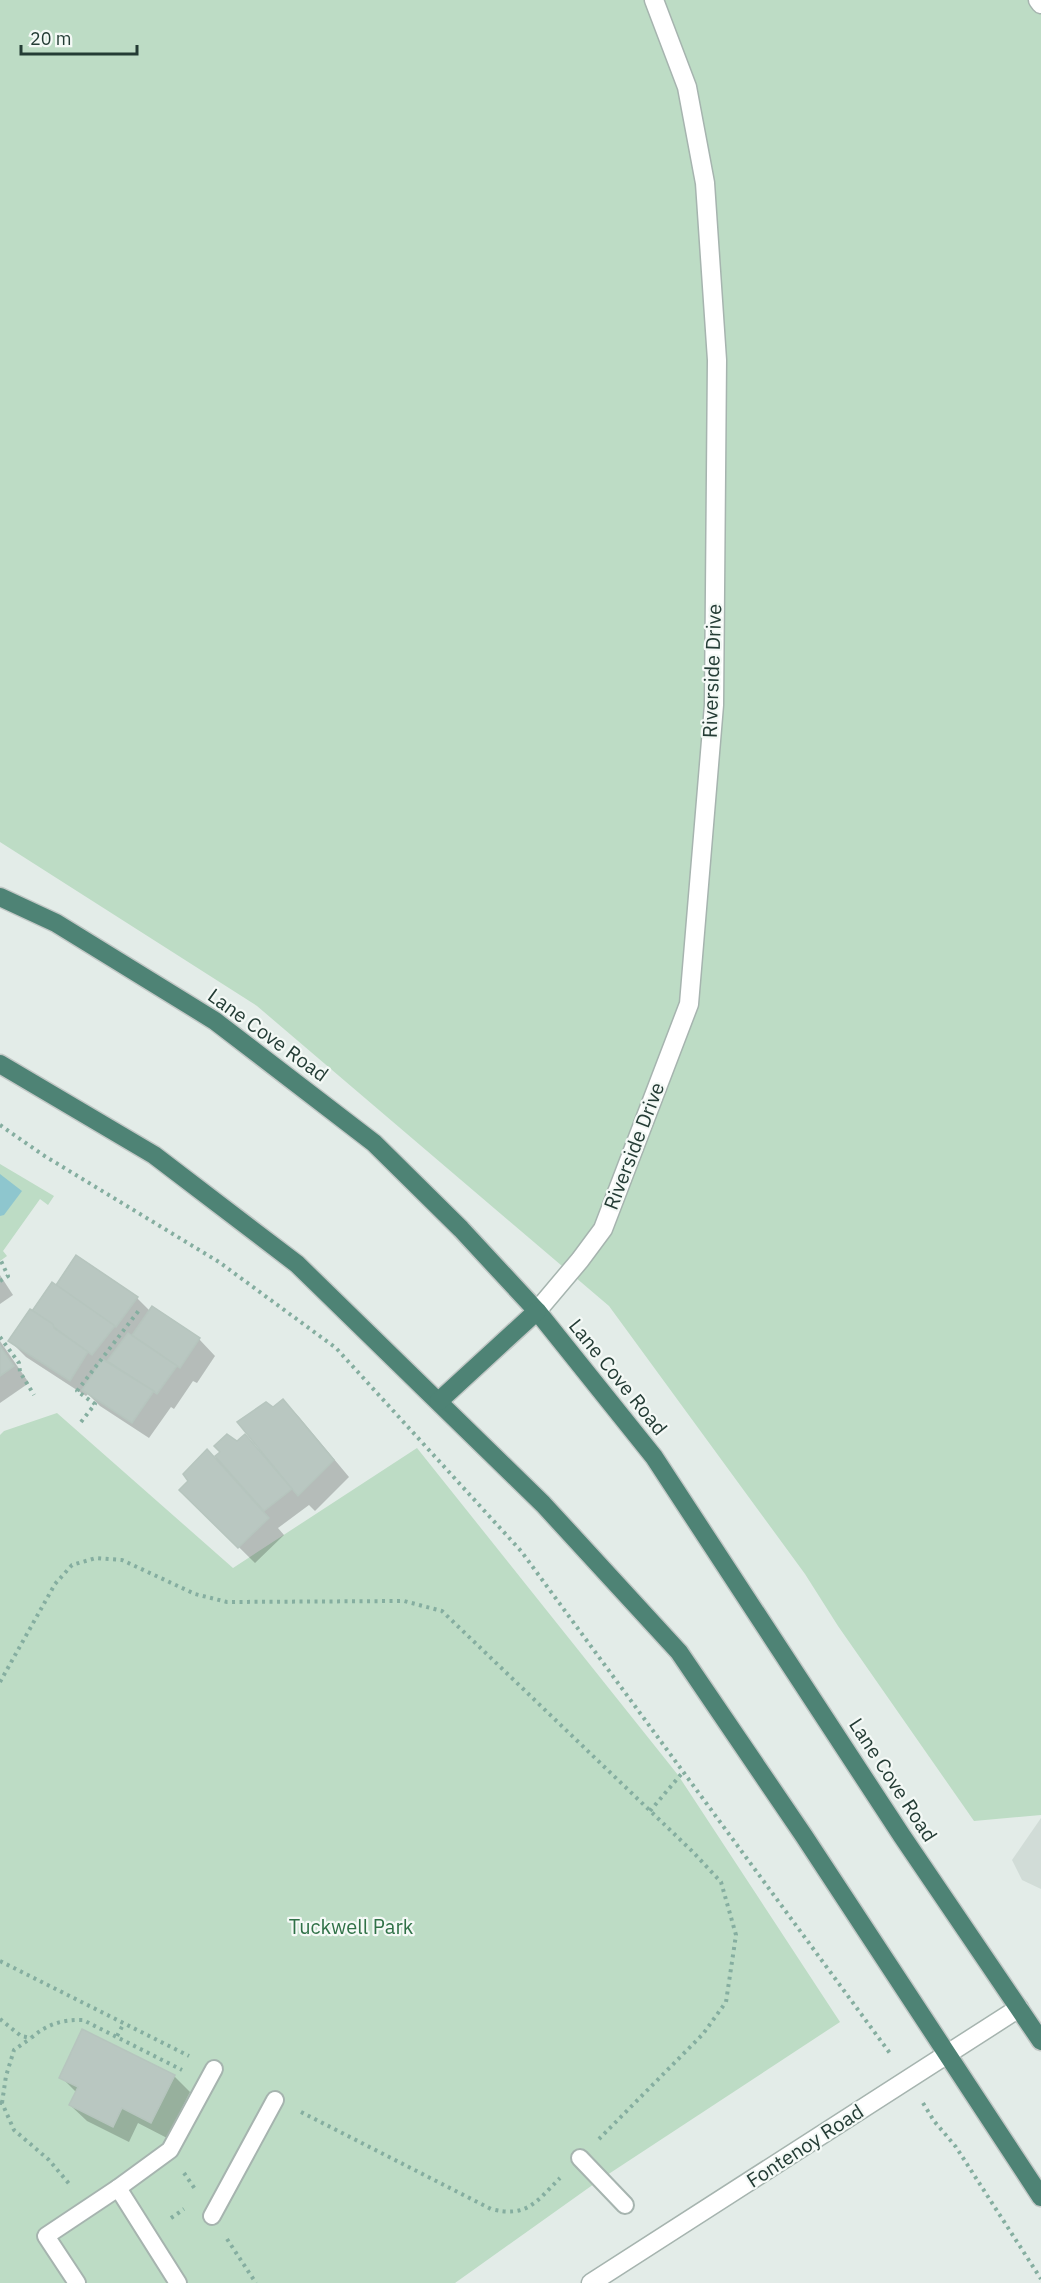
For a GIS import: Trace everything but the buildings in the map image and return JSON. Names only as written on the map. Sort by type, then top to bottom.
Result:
[{"type":"highway","name":"Lane Cove Road","points":[[0,897],[56,923],[214,1021],[365,1136],[461,1229],[537,1311],[654,1457],[1041,2041]]},
{"type":"highway","points":[[0,1064],[154,1155],[297,1264],[543,1504],[679,1652],[804,1836],[1041,2197]]},
{"type":"highway","points":[[439,1401],[537,1311]]},
{"type":"street","name":"Riverside Drive","points":[[537,1311],[603,1229],[689,1004],[714,705],[717,360],[705,183],[687,87],[654,0]]},
{"type":"street","points":[[1038,0],[1041,4]]},
{"type":"street","name":"Fontenoy Road","points":[[591,2283],[1019,2008]]},
{"type":"lane","points":[[77,2283],[46,2236],[170,2150],[214,2069]]},
{"type":"lane","points":[[212,2216],[275,2100]]},
{"type":"lane","points":[[580,2158],[625,2205]]},
{"type":"lane","points":[[118,2188],[178,2283]]},
{"type":"path","points":[[0,1125],[43,1155],[219,1262],[336,1347],[521,1551],[881,2040],[934,2121],[956,2147],[1041,2278]]},
{"type":"path","points":[[0,1281],[9,1276],[1,1261]]},
{"type":"path","points":[[81,1422],[95,1404],[77,1391],[140,1309]]},
{"type":"path","points":[[0,1337],[19,1363],[20,1372],[34,1395]]},
{"type":"path","points":[[0,1682],[55,1584],[72,1565],[96,1558],[122,1560],[195,1594],[227,1602],[404,1601],[442,1611],[721,1882],[736,1935],[726,2002],[703,2034],[537,2202],[519,2212],[491,2209],[275,2100]]},
{"type":"path","points":[[650,1811],[683,1772]]},
{"type":"path","points":[[0,1961],[214,2069]]},
{"type":"path","points":[[0,2019],[21,2036],[31,2038]]},
{"type":"path","points":[[73,2190],[49,2160],[14,2130],[1,2103],[14,2050],[42,2029],[69,2019],[90,2022],[185,2072],[182,2078]]},
{"type":"path","points":[[117,2036],[124,2023]]},
{"type":"path","points":[[148,2234],[192,2204]]},
{"type":"shaded area","points":[[1041,1818],[1041,1889],[1022,1880],[1012,1860]]},
{"type":"green space","points":[[0,0],[1041,0],[1041,1815],[974,1821],[838,1626],[805,1574],[609,1306],[257,1006],[0,842]]},
{"type":"green space","points":[[0,1164],[54,1196],[48,1205],[40,1199],[3,1251],[7,1256],[0,1261]]},
{"type":"green space","name":"Tuckwell Park","points":[[57,1413],[233,1568],[417,1448],[678,1775],[840,2022],[601,2179],[455,2283],[0,2283],[0,1435],[4,1431]]},
{"type":"water","points":[[0,1174],[22,1191],[4,1215],[0,1216]]}]
